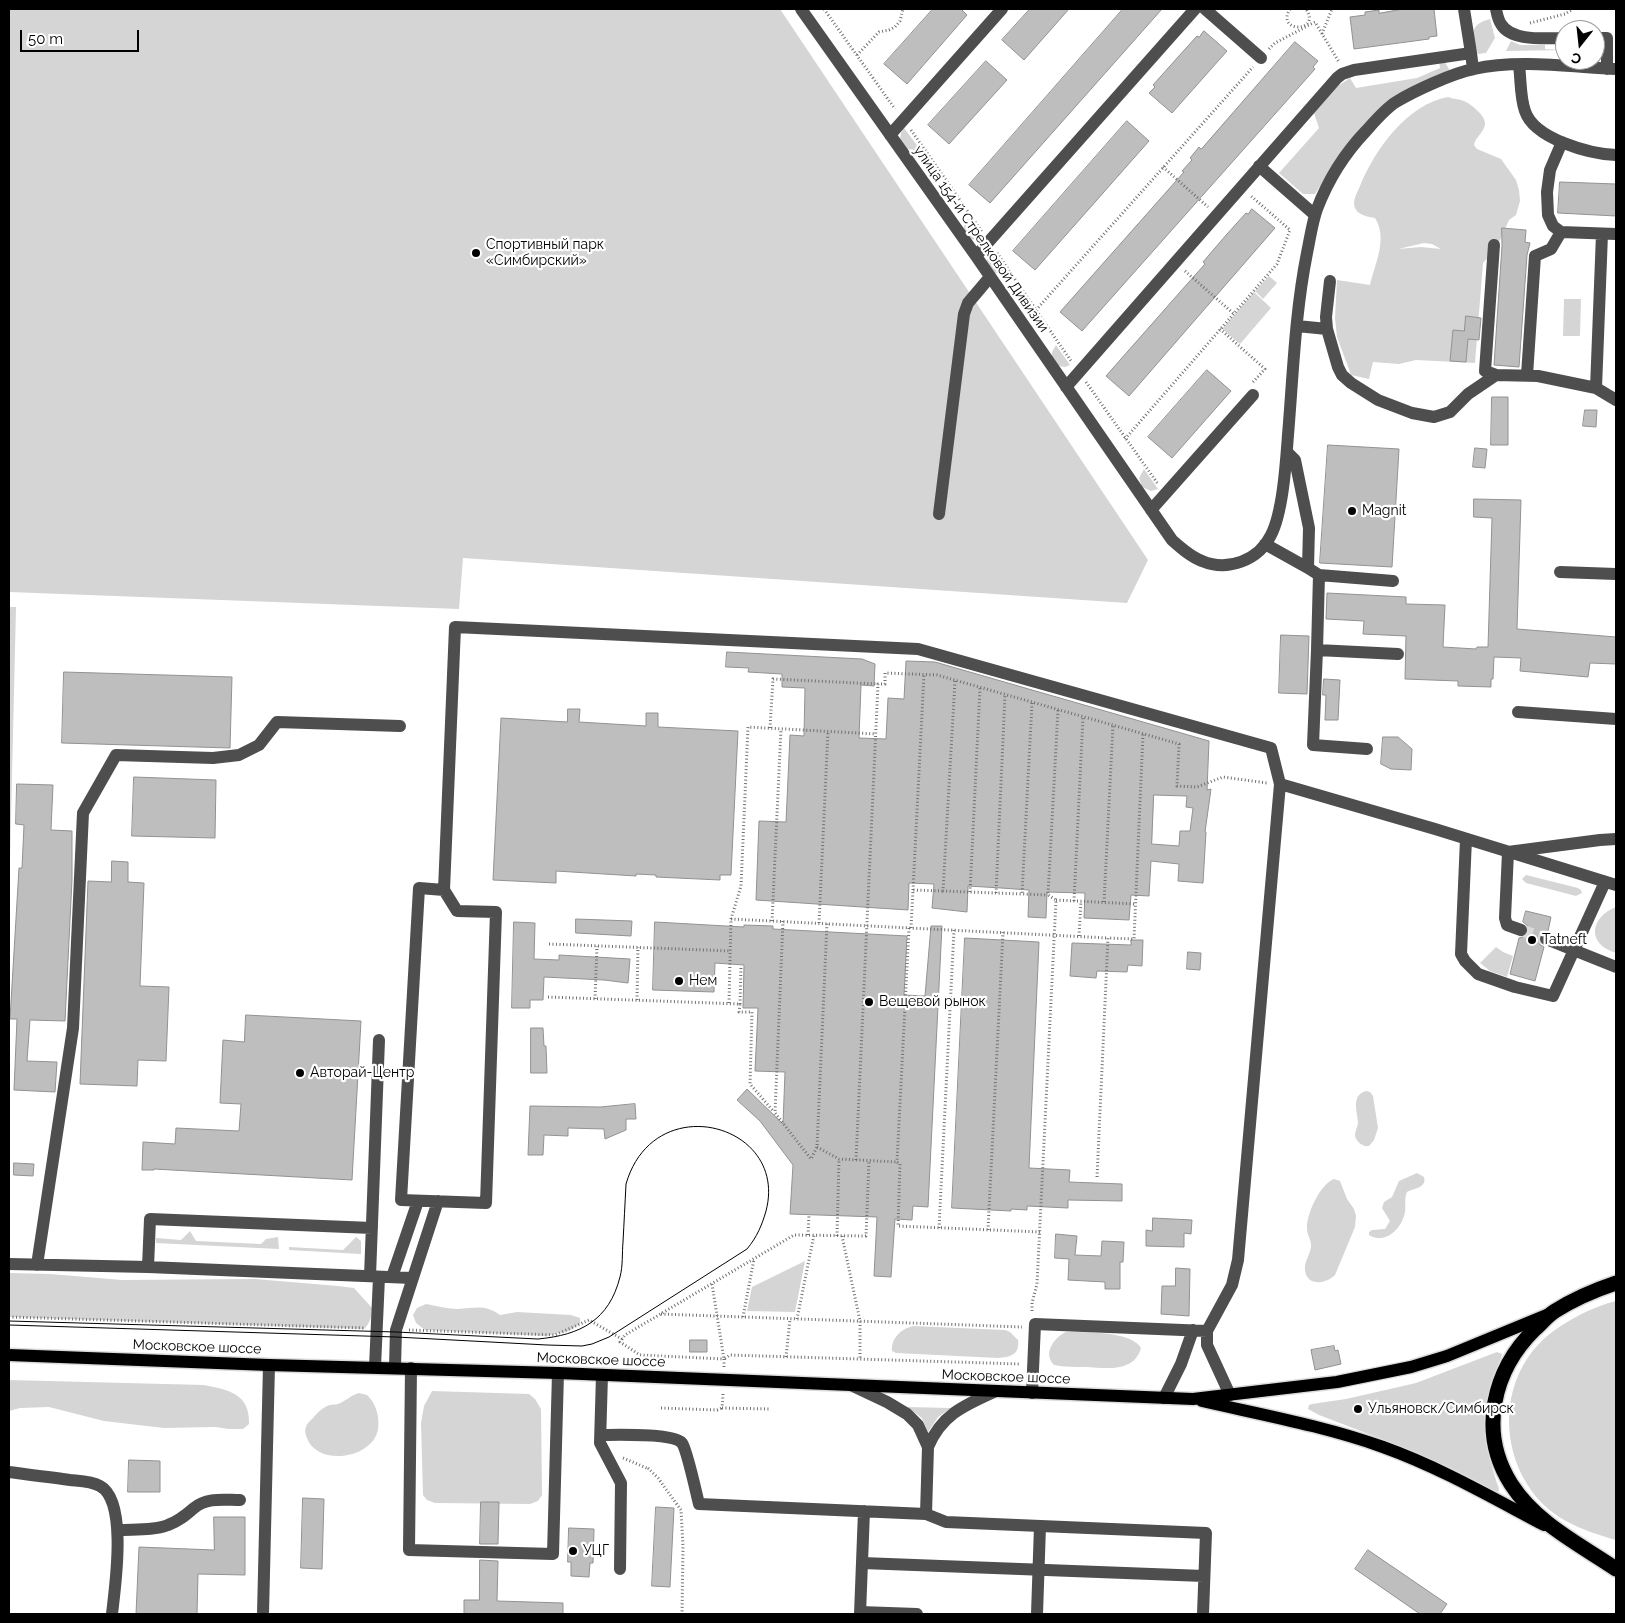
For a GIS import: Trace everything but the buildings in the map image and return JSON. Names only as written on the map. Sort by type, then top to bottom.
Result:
[{"type":"highway","points":[[1595,1290],[1616,1272]]},
{"type":"highway","points":[[1616,1283],[1595,1290],[1553,1312],[1523,1341],[1508,1363],[1499,1384],[1493,1406],[1493,1428],[1498,1456],[1511,1483],[1530,1508],[1558,1532],[1616,1569]]},
{"type":"highway","points":[[1573,1541],[1616,1555]]},
{"type":"main road","points":[[1193,1399],[1337,1382],[1411,1367],[1447,1356],[1553,1312]]},
{"type":"main road","name":"Московское шоссе","points":[[9,1355],[558,1373],[1193,1399]]},
{"type":"main road","points":[[1193,1399],[1324,1428],[1383,1447],[1437,1469],[1558,1532]]},
{"type":"street","name":"улица 154-й Стрелковой Дивизии","points":[[801,9],[976,256],[1172,540],[1202,561],[1218,566],[1235,565],[1248,559],[1265,544]]},
{"type":"street","points":[[890,135],[1002,9]]},
{"type":"street","points":[[976,256],[1195,9]]},
{"type":"street","points":[[1205,9],[1261,58]]},
{"type":"street","points":[[1464,9],[1473,69]]},
{"type":"street","points":[[1496,9],[1500,23],[1505,29],[1515,35],[1530,38],[1555,38]]},
{"type":"street","points":[[1393,581],[1319,575],[1265,544],[1276,524],[1282,491],[1301,280],[1315,215],[1331,179],[1351,148],[1394,103],[1426,87],[1473,69],[1519,65],[1612,69],[1607,38],[1605,38]]},
{"type":"street","points":[[1066,387],[1331,84],[1342,74],[1354,70],[1471,53]]},
{"type":"street","points":[[1519,65],[1525,112],[1531,124],[1562,142],[1603,154],[1616,155]]},
{"type":"street","points":[[1562,142],[1550,170],[1547,192],[1548,215],[1554,226],[1561,232],[1616,234]]},
{"type":"street","points":[[1259,166],[1315,215]]},
{"type":"street","points":[[1527,375],[1535,256],[1551,249],[1561,232]]},
{"type":"street","points":[[1596,388],[1602,234]]},
{"type":"street","points":[[1494,245],[1485,372],[1496,375],[1527,375],[1596,388],[1616,400]]},
{"type":"street","points":[[939,514],[964,314],[968,303],[990,277]]},
{"type":"street","points":[[1330,282],[1326,317],[1327,330],[1338,366],[1342,375],[1351,383],[1378,400],[1412,413],[1434,417],[1450,412],[1468,394],[1496,375]]},
{"type":"street","points":[[1297,326],[1327,330]]},
{"type":"street","points":[[1151,510],[1252,389]]},
{"type":"street","points":[[1286,452],[1295,460],[1309,528],[1308,568]]},
{"type":"street","points":[[1560,572],[1616,574]]},
{"type":"street","points":[[1319,575],[1313,745],[1367,749]]},
{"type":"street","points":[[444,890],[419,888],[401,1200],[486,1203],[496,912],[457,910],[444,890],[455,627],[918,648],[1271,748],[1280,784],[1238,1260],[1232,1285],[1207,1331],[1207,1345],[1230,1395]]},
{"type":"street","points":[[1317,650],[1398,654]]},
{"type":"street","points":[[1518,712],[1616,719]]},
{"type":"street","points":[[37,1265],[73,1028],[83,813],[116,755],[213,758],[239,755],[259,745],[276,722],[400,726]]},
{"type":"street","points":[[1280,784],[1466,839],[1610,884],[1574,950],[1554,996],[1478,974],[1461,954],[1466,839]]},
{"type":"street","points":[[1508,852],[1600,840],[1616,840]]},
{"type":"street","points":[[1508,852],[1505,918],[1507,925],[1521,930]]},
{"type":"street","points":[[1546,939],[1616,967]]},
{"type":"street","points":[[375,1367],[381,1277],[372,1228],[378,1040]]},
{"type":"street","points":[[381,1277],[418,1201]]},
{"type":"street","points":[[395,1368],[396,1330],[438,1202]]},
{"type":"street","points":[[148,1266],[150,1218],[372,1228]]},
{"type":"street","points":[[9,1264],[148,1266],[412,1278]]},
{"type":"street","points":[[1032,1393],[1033,1327],[1035,1324],[1207,1331]]},
{"type":"street","points":[[1164,1398],[1181,1364],[1192,1330]]},
{"type":"street","points":[[263,1614],[269,1365]]},
{"type":"street","points":[[410,1368],[409,1550],[553,1554],[558,1373]]},
{"type":"street","points":[[602,1375],[600,1442],[621,1483],[620,1570]]},
{"type":"street","points":[[852,1385],[907,1414],[918,1425],[928,1447]]},
{"type":"street","points":[[926,1514],[928,1447],[936,1430],[949,1416],[996,1391]]},
{"type":"street","points":[[601,1435],[664,1437],[677,1440],[684,1448],[700,1504],[926,1514],[946,1522],[1206,1533],[1203,1614]]},
{"type":"street","points":[[9,1472],[85,1482],[100,1486],[109,1494],[114,1506],[118,1530],[116,1580],[112,1614]]},
{"type":"street","points":[[118,1530],[152,1529],[168,1525],[184,1517],[196,1506],[206,1501],[216,1499],[240,1500]]},
{"type":"street","points":[[864,1511],[860,1613],[917,1614]]},
{"type":"street","points":[[1037,1614],[1040,1526]]},
{"type":"street","points":[[862,1563],[1204,1576]]},
{"type":"path","points":[[857,56],[879,32],[896,26],[900,21],[903,9]]},
{"type":"path","points":[[1290,9],[1287,15],[1289,23],[1295,27],[1303,28]]},
{"type":"path","points":[[1303,28],[1310,16],[1306,9]]},
{"type":"path","points":[[1322,34],[1332,9]]},
{"type":"path","points":[[1524,25],[1565,14],[1573,9]]},
{"type":"path","points":[[1036,310],[1275,42],[1315,22],[1341,65]]},
{"type":"path","points":[[1163,167],[1210,209]]},
{"type":"path","points":[[1125,438],[1277,264],[1290,230],[1248,193]]},
{"type":"path","points":[[1182,269],[1234,314]]},
{"type":"path","points":[[1220,329],[1265,369],[1252,389]]},
{"type":"path","points":[[770,728],[773,679],[885,684],[885,673],[937,675],[1179,744],[1177,786],[1197,787],[1223,777],[1280,784]]},
{"type":"path","points":[[924,674],[897,1162],[900,1164],[898,1226],[1040,1232]]},
{"type":"path","points":[[943,891],[955,680]]},
{"type":"path","points":[[856,1160],[878,684]]},
{"type":"path","points":[[970,892],[980,688]]},
{"type":"path","points":[[996,893],[1005,695]]},
{"type":"path","points":[[1022,894],[1032,703]]},
{"type":"path","points":[[1048,896],[1058,710]]},
{"type":"path","points":[[1074,901],[1082,717]]},
{"type":"path","points":[[1104,902],[1114,725]]},
{"type":"path","points":[[729,1003],[732,919],[741,886],[748,727],[876,734]]},
{"type":"path","points":[[772,920],[782,729]]},
{"type":"path","points":[[819,923],[828,731]]},
{"type":"path","points":[[732,919],[1134,939],[1143,734]]},
{"type":"path","points":[[913,890],[1022,894],[1048,896],[1056,900],[1135,904]]},
{"type":"path","points":[[661,1314],[1033,1327],[1032,1302],[1037,1284],[1056,900]]},
{"type":"path","points":[[1079,936],[1081,901]]},
{"type":"path","points":[[775,1113],[782,921]]},
{"type":"path","points":[[740,968],[739,1012],[752,1012],[750,1084],[811,1159],[817,1147],[827,923]]},
{"type":"path","points":[[939,1228],[954,930]]},
{"type":"path","points":[[988,1230],[1003,932]]},
{"type":"path","points":[[1097,1177],[1108,938]]},
{"type":"path","points":[[548,944],[730,951]]},
{"type":"path","points":[[595,999],[597,946]]},
{"type":"path","points":[[637,1000],[638,947]]},
{"type":"path","points":[[548,997],[740,1004]]},
{"type":"path","points":[[817,1147],[839,1159],[897,1162]]},
{"type":"path","points":[[839,1159],[840,1236],[860,1321],[860,1359]]},
{"type":"path","points":[[640,1355],[620,1342],[625,1335],[794,1234],[866,1236],[869,1161]]},
{"type":"path","points":[[808,1235],[809,1215]]},
{"type":"path","points":[[797,1319],[814,1235]]},
{"type":"path","points":[[742,1317],[754,1259]]},
{"type":"path","points":[[712,1284],[724,1358],[730,1355],[1033,1365]]},
{"type":"path","points":[[9,1318],[377,1329]]},
{"type":"path","points":[[786,1357],[790,1319]]},
{"type":"path","points":[[396,1330],[554,1335],[589,1320],[622,1339]]},
{"type":"path","points":[[661,1408],[717,1410],[722,1408]]},
{"type":"path","points":[[607,1456],[620,1457],[650,1469],[681,1510],[684,1546],[682,1614]]},
{"type":"shaded area","name":"Спортивный парк «Симбирский»","points":[[9,9],[780,9],[1148,560],[1127,603],[463,558],[459,609],[9,592]]},
{"type":"shaded area","points":[[1490,19],[1495,38],[1486,53],[1478,54],[1474,37],[1475,28],[1483,21]]},
{"type":"shaded area","points":[[1511,41],[1520,45],[1545,45],[1545,49],[1555,50],[1555,50],[1506,51]]},
{"type":"shaded area","points":[[1439,62],[1445,62],[1450,71],[1423,83],[1346,145],[1315,194],[1303,194],[1279,173],[1319,128],[1314,113],[1338,86],[1350,78],[1356,88],[1417,78],[1440,68]]},
{"type":"shaded area","points":[[1448,97],[1464,101],[1478,111],[1483,117],[1485,124],[1474,145],[1477,149],[1501,159],[1516,180],[1519,190],[1520,201],[1516,215],[1509,220],[1496,249],[1483,263],[1475,363],[1416,360],[1399,364],[1373,362],[1369,379],[1351,375],[1337,337],[1335,318],[1337,280],[1370,285],[1380,243],[1379,226],[1375,218],[1364,215],[1356,210],[1354,205],[1355,197],[1366,172],[1383,144],[1406,119],[1433,101]],"holes":[[[1424,243],[1432,244],[1441,249],[1421,247],[1398,249]]]},
{"type":"shaded area","points":[[904,128],[919,148],[914,150],[907,149],[900,140]]},
{"type":"shaded area","points":[[968,219],[981,238],[976,240],[970,239],[963,231]]},
{"type":"shaded area","points":[[991,252],[1005,272],[1000,274],[994,273],[986,261]]},
{"type":"shaded area","points":[[1269,276],[1277,283],[1263,299],[1255,291]]},
{"type":"shaded area","points":[[1254,292],[1271,308],[1240,344],[1222,329]]},
{"type":"shaded area","points":[[1564,299],[1581,299],[1580,336],[1563,336]]},
{"type":"shaded area","points":[[1056,345],[1070,365],[1065,367],[1059,366],[1052,357],[1052,352]]},
{"type":"shaded area","points":[[1144,469],[1158,489],[1151,491],[1142,487],[1139,478]]},
{"type":"shaded area","points":[[9,607],[16,607],[10,861],[9,861]]},
{"type":"shaded area","points":[[1526,875],[1578,888],[1582,893],[1576,896],[1526,883],[1522,879]]},
{"type":"shaded area","points":[[1616,907],[1616,953],[1606,949],[1600,943],[1596,937],[1595,930],[1601,917],[1607,911]]},
{"type":"shaded area","points":[[1496,947],[1513,956],[1507,977],[1490,971],[1480,963]]},
{"type":"shaded area","points":[[1370,1092],[1373,1096],[1378,1128],[1374,1140],[1369,1146],[1360,1144],[1355,1136],[1358,1124],[1356,1100],[1361,1093]]},
{"type":"shaded area","points":[[1417,1173],[1424,1177],[1424,1183],[1422,1186],[1407,1192],[1405,1212],[1397,1229],[1387,1237],[1375,1238],[1369,1235],[1369,1232],[1372,1230],[1385,1229],[1390,1221],[1382,1208],[1384,1202],[1392,1197],[1399,1181]]},
{"type":"shaded area","points":[[1334,1179],[1340,1181],[1347,1199],[1354,1209],[1356,1216],[1355,1227],[1335,1275],[1322,1282],[1317,1282],[1309,1279],[1305,1270],[1311,1245],[1307,1223],[1311,1208],[1319,1193]]},
{"type":"shaded area","points":[[190,1231],[196,1241],[261,1244],[266,1239],[278,1237],[279,1249],[156,1243],[156,1238],[181,1240]]},
{"type":"shaded area","points":[[356,1237],[361,1241],[361,1254],[289,1250],[289,1247],[343,1250]]},
{"type":"shaded area","points":[[805,1261],[795,1312],[747,1311],[752,1287]]},
{"type":"shaded area","points":[[9,1273],[50,1274],[122,1280],[255,1279],[338,1286],[354,1288],[372,1308],[372,1314],[364,1329],[9,1317]]},
{"type":"shaded area","points":[[1616,1301],[1616,1540],[1569,1523],[1545,1506],[1529,1488],[1518,1467],[1511,1444],[1509,1421],[1511,1398],[1518,1376],[1530,1355],[1546,1337],[1570,1320]]},
{"type":"shaded area","points":[[426,1304],[454,1309],[485,1308],[500,1315],[517,1312],[571,1315],[580,1318],[580,1324],[569,1331],[546,1336],[425,1330],[416,1323],[413,1315],[417,1308]]},
{"type":"shaded area","points":[[913,1326],[1005,1330],[1018,1340],[1018,1345],[1016,1352],[1013,1354],[998,1358],[896,1353],[892,1351],[895,1338],[905,1329]]},
{"type":"shaded area","points":[[1066,1332],[1118,1335],[1136,1342],[1141,1348],[1132,1362],[1118,1367],[1066,1367],[1054,1365],[1049,1355],[1051,1346],[1054,1341]]},
{"type":"shaded area","points":[[1497,1352],[1502,1354],[1488,1393],[1485,1423],[1488,1453],[1499,1489],[1498,1493],[1392,1443],[1308,1409],[1309,1405],[1312,1404],[1346,1399],[1416,1383]]},
{"type":"shaded area","points":[[9,1380],[204,1385],[229,1391],[242,1399],[246,1406],[249,1424],[243,1429],[215,1427],[164,1428],[104,1421],[49,1407],[20,1408],[9,1411]]},
{"type":"shaded area","points":[[432,1391],[529,1394],[535,1399],[541,1409],[542,1495],[538,1501],[530,1504],[435,1503],[427,1500],[423,1495],[421,1423],[424,1406]]},
{"type":"shaded area","points":[[359,1393],[367,1395],[377,1411],[378,1430],[373,1440],[365,1448],[350,1455],[333,1456],[317,1451],[311,1445],[306,1435],[305,1429],[309,1422],[325,1407],[338,1404]]},
{"type":"shaded area","points":[[907,1407],[951,1408],[938,1417],[928,1432],[922,1418]]},
{"type":"tunnel","points":[[1521,930],[1546,939]]},
{"type":"tram line","points":[[9,1321],[396,1332],[538,1339],[553,1337],[567,1334],[591,1323],[609,1304],[615,1292],[622,1268],[626,1184],[641,1154],[663,1135],[689,1127],[715,1128],[739,1139],[758,1156],[768,1181],[766,1211],[761,1226],[747,1249],[609,1337],[582,1346],[396,1337],[9,1325]]},
{"type":"place","name":"Спортивный парк «Симбирский»","points":[[476,253]]},
{"type":"place","name":"Magnit","points":[[1352,511]]},
{"type":"place","name":"Tatneft","points":[[1532,940]]},
{"type":"place","name":"Нем","points":[[679,981]]},
{"type":"place","name":"Вещевой рынок","points":[[869,1002]]},
{"type":"place","name":"Авторай-Центр","points":[[300,1073]]},
{"type":"place","name":"Ульяновск/Симбирск","points":[[1358,1409]]},
{"type":"place","name":"УЦГ","points":[[573,1551]]}]
